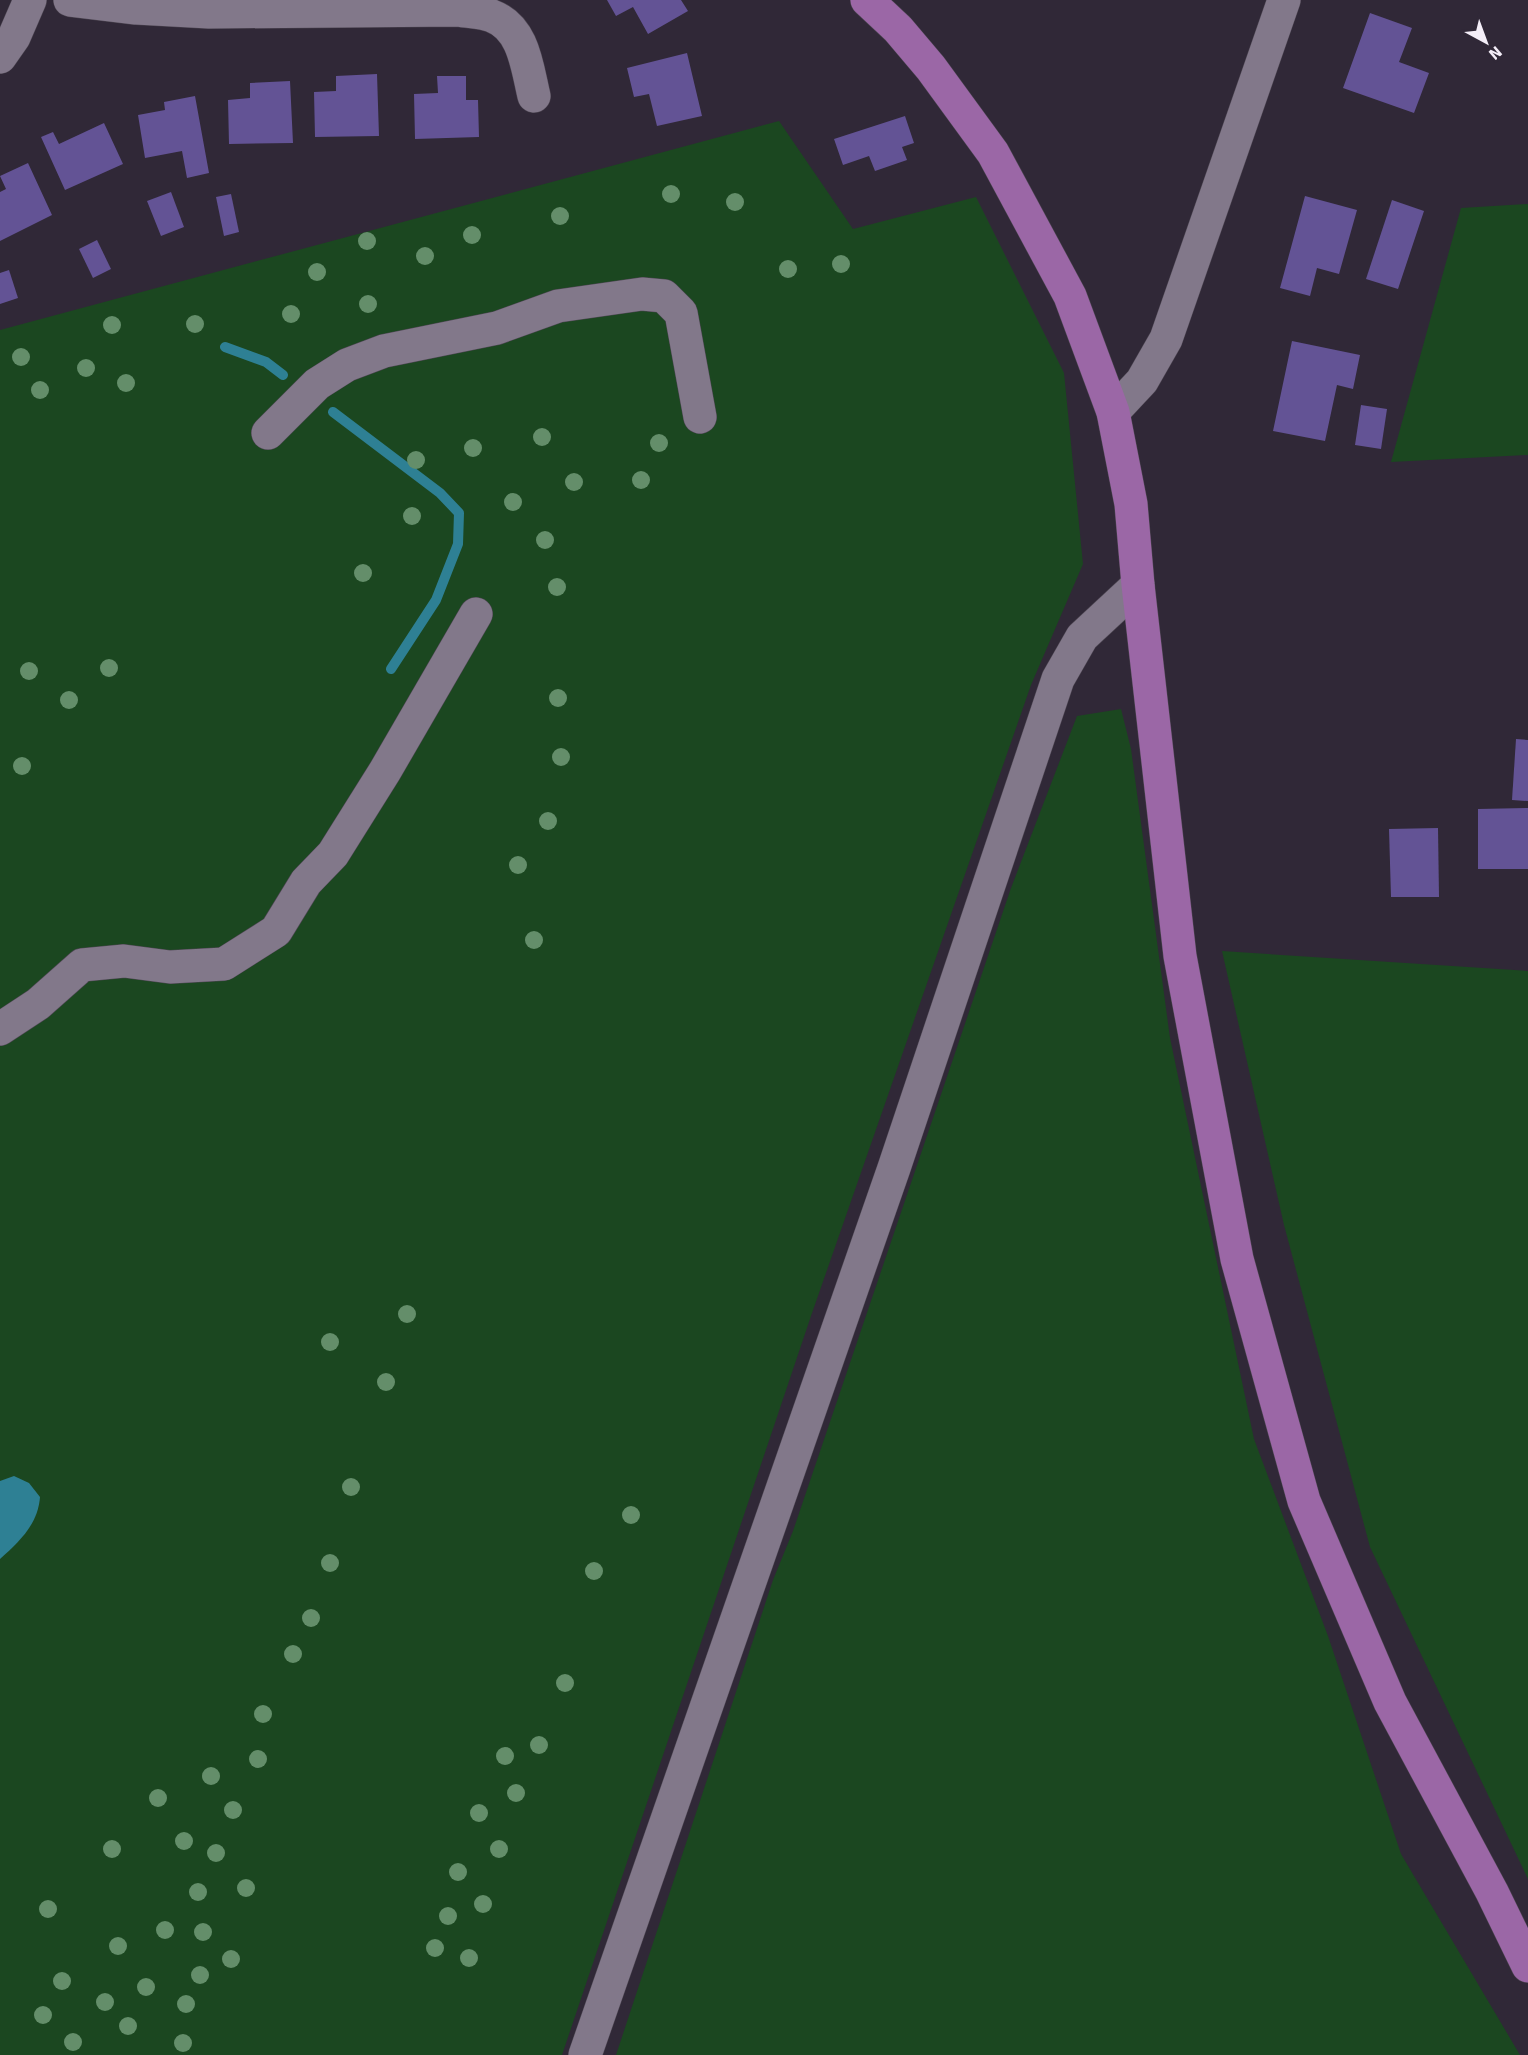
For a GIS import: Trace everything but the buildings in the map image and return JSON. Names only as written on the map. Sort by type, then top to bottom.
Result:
[{"type":"main road","points":[[867,0],[898,28],[931,68],[993,153],[1070,296],[1113,412],[1131,504],[1138,585],[1183,967],[1238,1259],[1304,1501],[1390,1702],[1492,1892],[1528,1966]]},
{"type":"street","points":[[0,57],[14,37],[30,0]]},
{"type":"street","points":[[70,0],[136,8],[209,12],[459,10],[492,16],[514,32],[520,44],[534,96]]},
{"type":"street","points":[[1113,412],[1142,381],[1166,339],[1284,0]]},
{"type":"street","points":[[268,433],[317,384],[347,364],[384,351],[497,328],[558,306],[642,294],[664,296],[681,313],[700,417]]},
{"type":"street","points":[[585,2055],[894,1168],[1058,679],[1082,637],[1138,585]]},
{"type":"street","points":[[0,1029],[38,1004],[82,965],[124,961],[170,967],[224,964],[276,931],[306,882],[333,854],[386,771],[476,614]]},
{"type":"green space","points":[[779,121],[853,229],[976,197],[1064,373],[1083,564],[1031,685],[811,1316],[562,2055],[0,2055],[0,330]]},
{"type":"green space","points":[[1528,204],[1528,455],[1391,462],[1461,208]]},
{"type":"green space","points":[[1121,709],[1131,749],[1170,1038],[1254,1439],[1328,1636],[1401,1854],[1520,2055],[616,2055],[773,1580],[793,1531],[1011,888],[1077,716]]},
{"type":"green space","points":[[1222,951],[1528,971],[1528,1879],[1370,1547],[1284,1225]]},
{"type":"water","points":[[14,1476],[29,1483],[40,1497],[39,1507],[27,1531],[0,1559],[0,1481]]},
{"type":"waterway","points":[[225,347],[266,362],[283,375]]},
{"type":"waterway","points":[[333,412],[440,493],[459,513],[458,544],[436,600],[391,669]]}]
